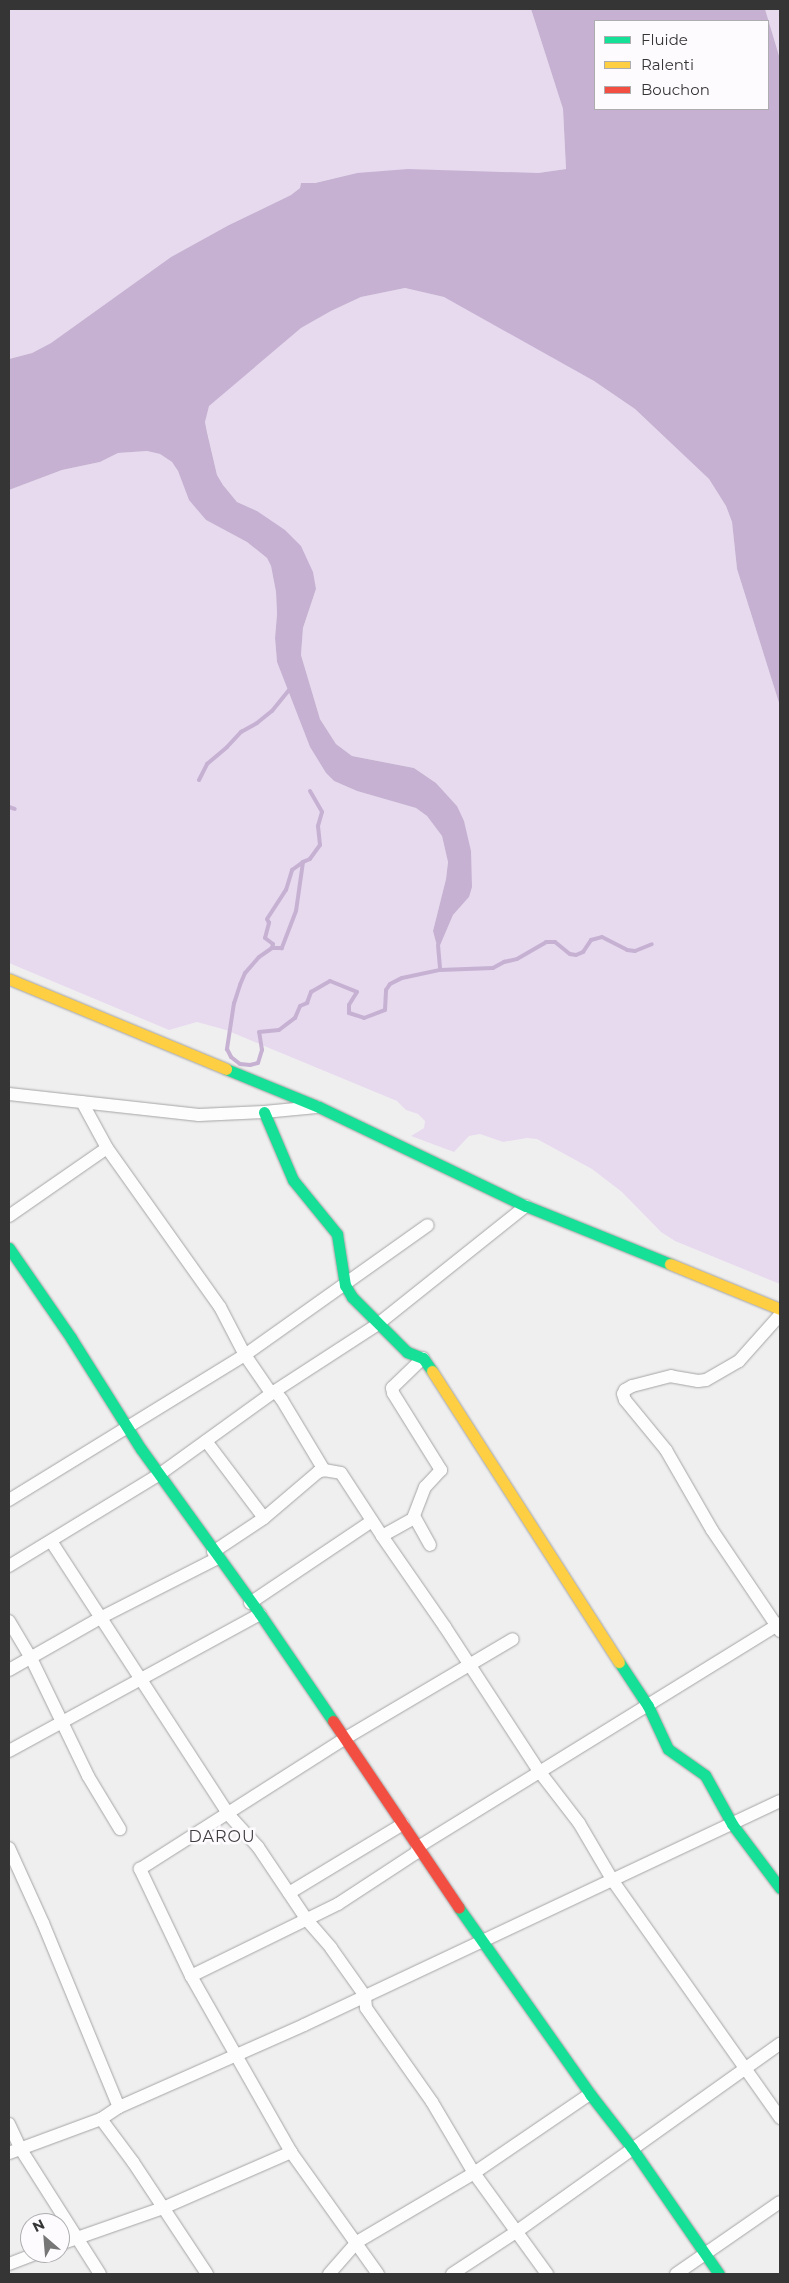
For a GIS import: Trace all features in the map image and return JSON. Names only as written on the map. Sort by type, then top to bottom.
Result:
[{"type":"street","points":[[9,979],[319,1106],[526,1206],[780,1309]]},
{"type":"street","points":[[9,1094],[198,1116],[319,1106]]},
{"type":"street","points":[[82,1102],[107,1148],[220,1307],[245,1354],[271,1393],[274,1391]]},
{"type":"street","points":[[264,1112],[293,1180],[337,1234],[345,1285],[364,1311],[407,1352],[423,1358],[648,1706],[668,1749],[705,1775],[732,1824],[780,1888]]},
{"type":"street","points":[[9,1216],[107,1148]]},
{"type":"street","points":[[9,1566],[160,1474],[274,1391],[378,1324],[526,1206]]},
{"type":"street","points":[[9,1500],[245,1354],[428,1225]]},
{"type":"street","points":[[9,1248],[71,1338],[126,1427],[215,1555],[260,1614],[403,1824],[422,1856],[590,2094],[632,2148],[719,2274]]},
{"type":"street","points":[[191,1976],[338,1904],[416,1853],[418,1847],[539,1771],[779,1626],[712,1530],[666,1450],[625,1400],[623,1394],[624,1390],[632,1386],[671,1376],[698,1382],[706,1380],[739,1361],[780,1314]]},
{"type":"street","points":[[382,1536],[414,1518],[425,1487],[441,1470],[393,1393],[392,1388],[423,1358]]},
{"type":"street","points":[[274,1391],[287,1408],[324,1470]]},
{"type":"street","points":[[206,1441],[264,1518]]},
{"type":"street","points":[[9,1670],[215,1555],[264,1518],[318,1472],[324,1470],[342,1473],[539,1771],[579,1823],[612,1881],[780,2118]]},
{"type":"street","points":[[414,1518],[430,1545]]},
{"type":"street","points":[[250,1603],[372,1521]]},
{"type":"street","points":[[51,1541],[228,1814],[258,1847],[307,1920],[331,1948],[365,1996],[366,2008],[432,2102],[474,2173],[548,2274]]},
{"type":"street","points":[[9,1751],[62,1724],[260,1614]]},
{"type":"street","points":[[9,1621],[31,1658],[88,1776],[120,1829]]},
{"type":"street","points":[[378,2274],[291,2152],[191,1976],[140,1869],[344,1739],[513,1639]]},
{"type":"street","points":[[14,2151],[100,2119],[119,2107],[482,1942],[780,1801]]},
{"type":"street","points":[[289,1893],[403,1824]]},
{"type":"street","points":[[9,1848],[43,1923],[119,2107]]},
{"type":"street","points":[[452,2274],[516,2232],[780,2044]]},
{"type":"street","points":[[329,2274],[356,2242],[474,2173],[590,2094]]},
{"type":"street","points":[[100,2119],[207,2274]]},
{"type":"street","points":[[9,2124],[14,2151],[100,2274]]},
{"type":"street","points":[[70,2240],[163,2208],[291,2152]]},
{"type":"street","points":[[676,2274],[780,2202]]},
{"type":"shaded area","points":[[9,9],[531,9],[563,109],[566,169],[538,173],[357,173],[314,183],[301,183],[300,188],[291,195],[229,225],[171,257],[51,343],[32,353],[9,359]]},
{"type":"shaded area","points":[[531,9],[765,9],[768,20],[594,20],[594,110],[769,110],[769,22],[780,59],[780,706],[737,569],[732,522],[726,506],[709,479],[635,409],[594,381],[444,297],[405,288],[361,297],[331,311],[301,328],[209,406],[205,422],[217,475],[223,485],[237,502],[257,511],[285,530],[301,546],[313,572],[316,589],[303,628],[301,655],[320,719],[336,744],[352,756],[414,768],[436,783],[457,806],[464,821],[471,851],[472,887],[469,897],[453,915],[438,950],[433,931],[446,879],[448,862],[442,836],[427,816],[416,808],[357,791],[334,781],[326,773],[310,747],[277,662],[275,638],[276,592],[271,566],[267,558],[247,542],[206,520],[189,500],[178,471],[172,462],[160,454],[147,451],[118,453],[100,462],[62,470],[9,490],[9,359],[32,353],[51,343],[171,257],[229,225],[291,195],[300,188],[301,183],[315,183],[357,173],[408,169],[538,173],[566,169],[563,109]]},
{"type":"shaded area","points":[[765,9],[780,9],[780,59],[769,20]]},
{"type":"shaded area","points":[[405,288],[444,297],[456,302],[594,381],[635,409],[709,479],[726,506],[732,522],[737,569],[780,706],[780,1284],[675,1241],[661,1232],[622,1192],[592,1169],[537,1139],[527,1138],[503,1142],[480,1134],[469,1136],[454,1152],[411,1136],[424,1128],[425,1121],[418,1114],[406,1110],[397,1101],[226,1030],[197,1022],[169,1030],[9,963],[9,490],[62,470],[100,462],[118,453],[147,451],[160,454],[172,462],[178,471],[189,499],[206,520],[247,542],[267,558],[271,566],[276,592],[275,638],[277,662],[310,747],[326,773],[334,781],[357,791],[416,808],[427,816],[442,836],[448,861],[446,879],[433,931],[438,949],[453,915],[469,897],[457,806],[436,783],[414,768],[352,756],[336,744],[320,719],[301,655],[303,628],[316,589],[257,511],[237,502],[223,485],[217,475],[205,422],[208,406],[218,396],[301,328],[361,297]]},
{"type":"waterway","points":[[199,780],[207,764],[241,732],[257,723],[272,711],[290,689]]},
{"type":"waterway","points":[[310,791],[322,812],[318,826],[320,845],[310,859],[303,862],[296,911],[282,948],[272,948],[259,957],[245,973],[240,985],[234,1003],[227,1049],[231,1057],[240,1064],[250,1065],[258,1063],[262,1050],[259,1032],[279,1030],[295,1018],[300,1006],[307,1003],[311,992],[330,981],[357,992],[349,1005],[349,1013],[364,1018],[385,1010],[386,990],[390,984],[402,978],[440,970],[493,968],[504,962],[517,959],[546,942],[555,942],[570,954],[576,955],[583,952],[591,940],[602,937],[627,950],[635,951],[652,944]]},
{"type":"waterway","points":[[9,807],[15,809]]},
{"type":"waterway","points":[[272,948],[273,944],[265,938],[269,923],[267,919],[286,890],[292,870],[303,862]]},
{"type":"waterway","points":[[438,945],[440,970]]},
{"type":"traffic: fast","points":[[226,1069],[319,1107],[526,1206],[670,1264]]},
{"type":"traffic: fast","points":[[264,1112],[293,1180],[337,1234],[345,1285],[352,1297],[407,1352],[423,1358],[432,1371]]},
{"type":"traffic: fast","points":[[9,1248],[71,1338],[141,1449],[260,1614],[333,1721]]},
{"type":"traffic: fast","points":[[619,1662],[648,1706],[668,1749],[705,1775],[732,1824],[780,1888]]},
{"type":"traffic: fast","points":[[459,1908],[590,2094],[632,2148],[719,2274]]},
{"type":"traffic: slow","points":[[9,979],[226,1069]]},
{"type":"traffic: slow","points":[[670,1264],[780,1309]]},
{"type":"traffic: slow","points":[[432,1371],[619,1662]]},
{"type":"traffic: jam","points":[[333,1721],[459,1908]]},
{"type":"district","name":"DAROU","points":[[222,1837]]}]
